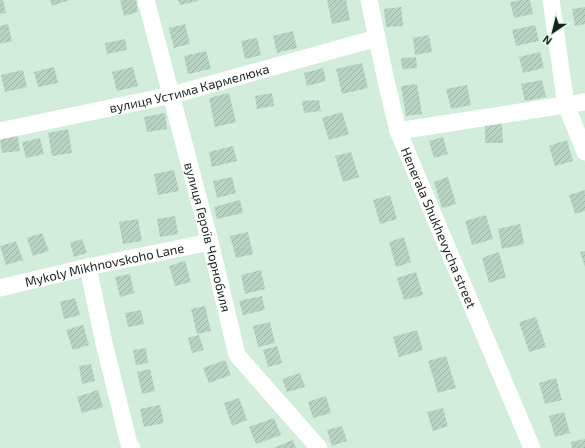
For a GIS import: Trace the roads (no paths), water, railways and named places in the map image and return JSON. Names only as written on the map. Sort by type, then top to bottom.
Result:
[{"type":"street","name":"вулиця Героїв Чорнобиля","points":[[146,0],[210,242],[237,355],[319,448]]},
{"type":"street","name":"Henerala Shukhevycha street","points":[[369,0],[398,131],[532,448]]},
{"type":"street","points":[[551,0],[566,105],[585,152]]},
{"type":"street","name":"вулиця Устима Кармелюка","points":[[0,131],[172,95],[377,38]]},
{"type":"street","points":[[398,131],[585,102]]},
{"type":"street","name":"Mykoly Mikhnovskoho Lane","points":[[0,288],[88,267],[210,242]]},
{"type":"street","points":[[88,267],[104,343],[129,444],[132,448]]}]
